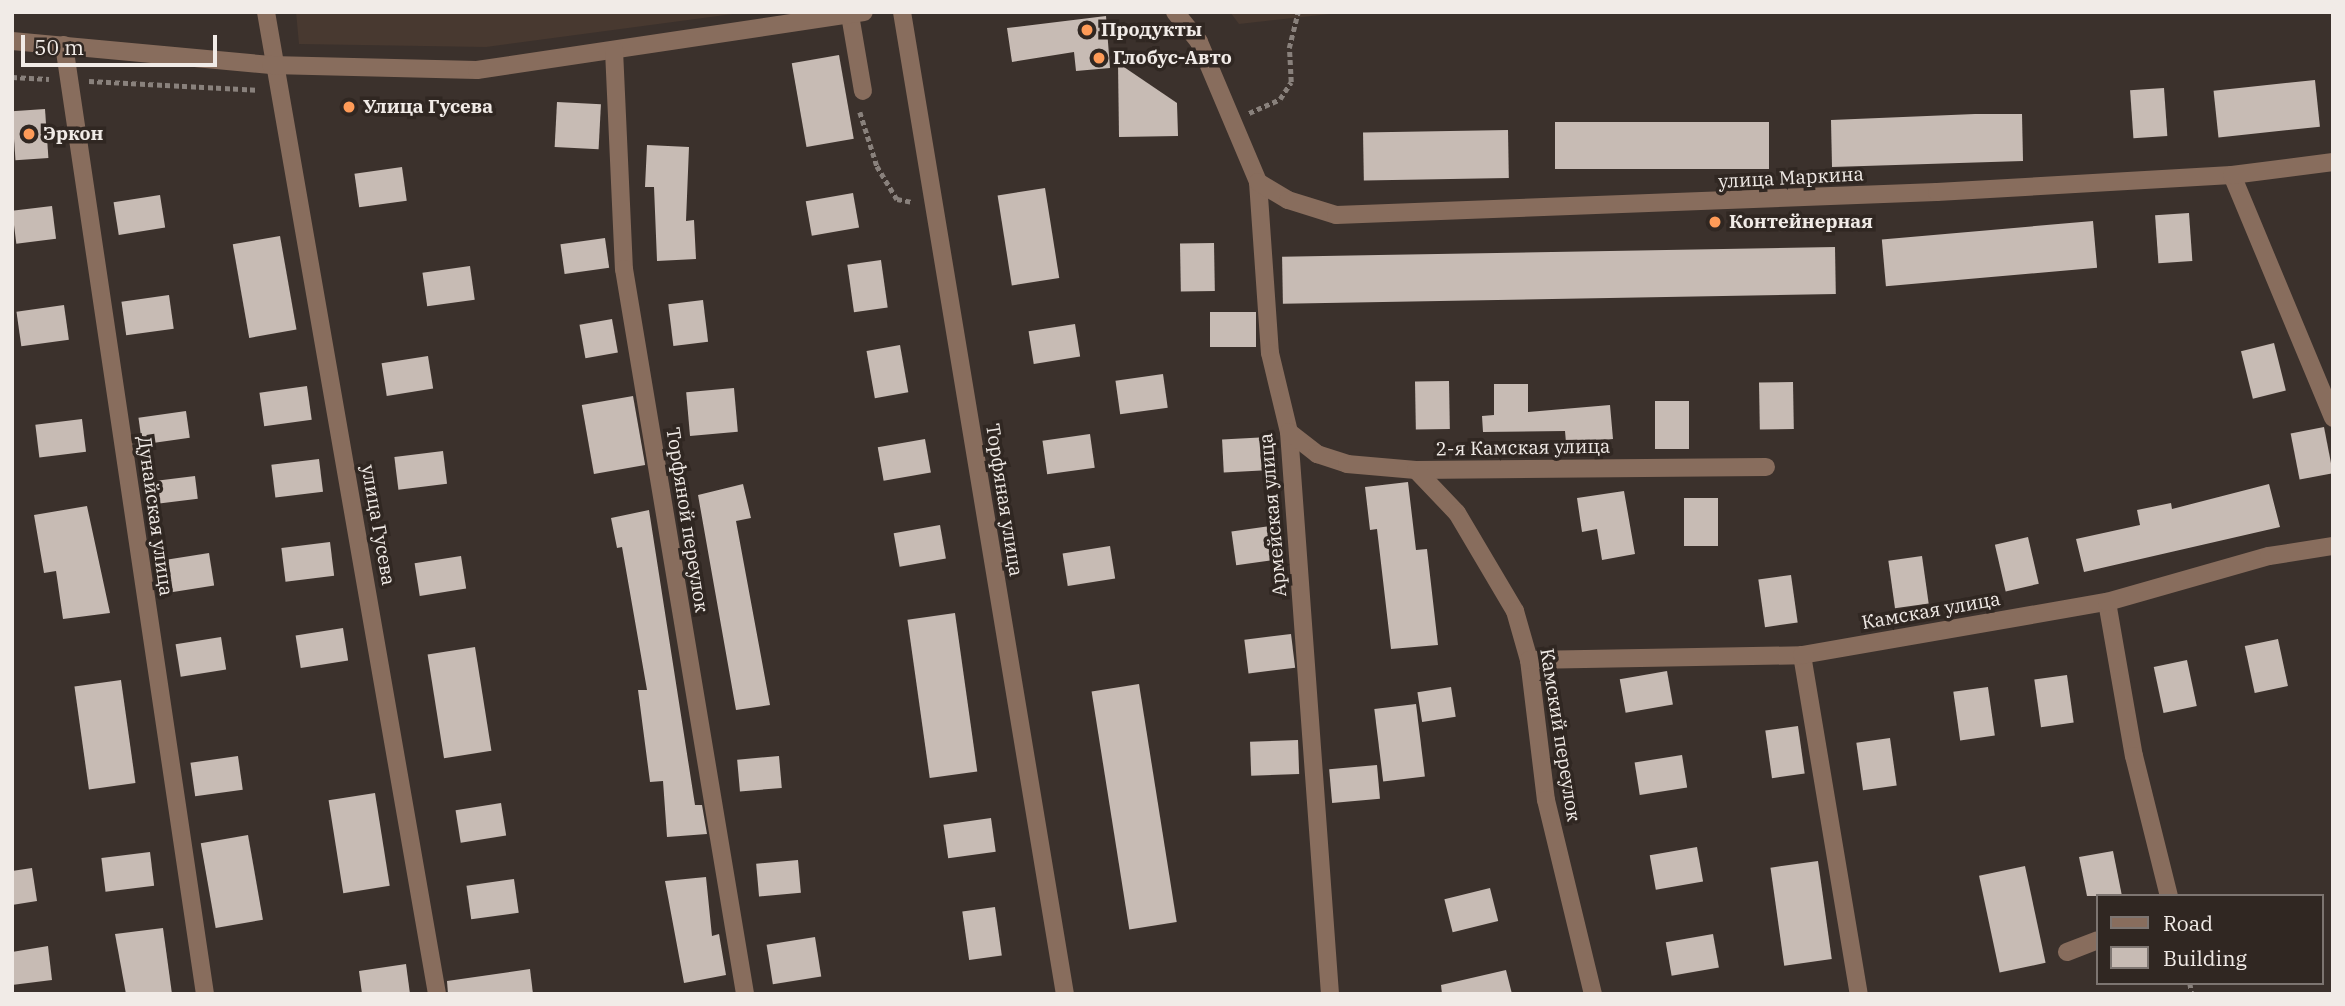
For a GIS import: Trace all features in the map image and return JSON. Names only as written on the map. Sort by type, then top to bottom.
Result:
[{"type":"street","name":"улица Гусева","points":[[266,12],[271,65],[278,91],[437,994]]},
{"type":"street","name":"Торфяная улица","points":[[902,12],[1065,994]]},
{"type":"street","name":"Армейская улица","points":[[1175,12],[1199,42],[1258,182],[1270,353],[1289,432],[1330,994]]},
{"type":"street","points":[[12,41],[271,65],[477,70],[857,13],[863,91]]},
{"type":"street","name":"Дунайская улица","points":[[64,45],[205,994]]},
{"type":"street","name":"Торфяной переулок","points":[[614,50],[624,269],[745,994]]},
{"type":"street","name":"улица Маркина","points":[[1258,182],[1288,200],[1336,215],[1596,208],[2232,175],[2333,162]]},
{"type":"street","points":[[2232,175],[2333,418]]},
{"type":"street","name":"2-я Камская улица","points":[[1289,432],[1317,454],[1347,464],[1416,471],[1766,467]]},
{"type":"street","name":"Камский переулок","points":[[1416,471],[1457,513],[1515,611],[1529,660],[1546,800],[1593,994]]},
{"type":"street","name":"Камская улица","points":[[1529,660],[1802,655],[2107,602],[2269,556],[2333,546]]},
{"type":"street","points":[[2107,602],[2134,756],[2168,894]]},
{"type":"street","points":[[1802,655],[1859,994]]},
{"type":"street","points":[[2067,952],[2096,941]]},
{"type":"path","points":[[1232,121],[1280,99],[1291,82],[1289,48],[1298,12]]},
{"type":"path","points":[[12,77],[278,91]]},
{"type":"path","points":[[863,91],[860,111],[884,177],[897,199],[934,207]]},
{"type":"shaded area","points":[[296,12],[748,12],[486,47],[299,44]]},
{"type":"shaded area","points":[[1230,12],[1348,12],[1239,24]]},
{"type":"building","points":[[1106,16],[1110,68],[1076,71],[1074,52],[1012,62],[1007,28]]},
{"type":"building","points":[[839,55],[854,139],[806,147],[792,63]]},
{"type":"building","points":[[1118,63],[1177,103],[1178,136],[1119,137]]},
{"type":"building","points":[[2315,80],[2320,127],[2218,137],[2214,91]]},
{"type":"building","points":[[2164,88],[2167,136],[2133,138],[2130,90]]},
{"type":"building","points":[[557,102],[601,104],[599,149],[555,147]]},
{"type":"building","name":"Эркон","points":[[45,109],[48,158],[15,160],[12,111]]},
{"type":"building","points":[[2022,114],[2023,161],[1832,167],[1831,120]]},
{"type":"building","points":[[1555,122],[1769,122],[1769,169],[1555,169]]},
{"type":"building","points":[[1508,130],[1509,178],[1364,181],[1363,133]]},
{"type":"building","points":[[647,145],[689,147],[686,221],[694,220],[696,259],[657,261],[654,187],[645,187]]},
{"type":"building","points":[[402,167],[407,201],[359,207],[354,174]]},
{"type":"building","points":[[1045,188],[1059,278],[1012,285],[998,196]]},
{"type":"building","points":[[853,193],[859,227],[812,236],[806,201]]},
{"type":"building","points":[[160,195],[165,228],[119,235],[114,202]]},
{"type":"building","points":[[52,206],[56,239],[16,244],[12,211]]},
{"type":"building","points":[[2189,213],[2192,261],[2158,263],[2155,215]]},
{"type":"building","points":[[2093,221],[2097,268],[1886,286],[1882,239]]},
{"type":"building","points":[[280,236],[296,330],[249,338],[233,244]]},
{"type":"building","points":[[605,238],[609,268],[565,274],[560,244]]},
{"type":"building","points":[[1214,243],[1215,291],[1181,292],[1180,244]]},
{"type":"building","points":[[1835,247],[1836,294],[1283,304],[1282,257]]},
{"type":"building","points":[[881,260],[888,308],[854,312],[847,265]]},
{"type":"building","points":[[470,266],[475,300],[427,306],[422,273]]},
{"type":"building","points":[[169,295],[174,329],[126,335],[121,302]]},
{"type":"building","points":[[703,300],[708,342],[673,346],[668,304]]},
{"type":"building","points":[[64,305],[69,340],[21,346],[16,312]]},
{"type":"building","points":[[1210,312],[1256,312],[1256,347],[1210,347]]},
{"type":"building","points":[[612,319],[618,352],[585,358],[580,325]]},
{"type":"building","points":[[1075,324],[1080,357],[1034,364],[1029,331]]},
{"type":"building","points":[[2274,343],[2286,391],[2253,399],[2241,351]]},
{"type":"building","points":[[900,345],[908,392],[875,398],[867,351]]},
{"type":"building","points":[[428,356],[433,389],[387,396],[382,363]]},
{"type":"building","points":[[1163,374],[1168,408],[1120,414],[1115,381]]},
{"type":"building","points":[[1449,381],[1450,429],[1416,430],[1415,382]]},
{"type":"building","points":[[1793,382],[1794,429],[1760,430],[1759,383]]},
{"type":"building","points":[[1494,384],[1528,384],[1528,412],[1610,405],[1613,439],[1566,443],[1565,431],[1483,432],[1482,416],[1494,415]]},
{"type":"building","points":[[307,386],[312,420],[264,426],[259,393]]},
{"type":"building","points":[[734,388],[738,432],[690,436],[686,392]]},
{"type":"building","points":[[633,396],[645,465],[594,474],[582,405]]},
{"type":"building","points":[[1655,401],[1689,401],[1689,449],[1655,449]]},
{"type":"building","points":[[186,411],[190,438],[142,444],[138,418]]},
{"type":"building","points":[[82,419],[86,452],[39,457],[35,425]]},
{"type":"building","points":[[2324,427],[2333,473],[2300,480],[2291,433]]},
{"type":"building","points":[[1090,434],[1095,468],[1047,474],[1042,441]]},
{"type":"building","points":[[1269,437],[1271,470],[1224,472],[1222,439]]},
{"type":"building","points":[[925,439],[931,472],[884,481],[878,447]]},
{"type":"building","points":[[443,451],[447,484],[398,490],[394,457]]},
{"type":"building","points":[[319,459],[323,492],[275,498],[271,465]]},
{"type":"building","points":[[195,476],[198,499],[151,505],[148,482]]},
{"type":"building","points":[[1408,482],[1416,550],[1427,549],[1438,645],[1391,649],[1377,529],[1370,530],[1365,487]]},
{"type":"building","points":[[743,484],[751,518],[736,521],[770,705],[736,710],[698,495]]},
{"type":"building","points":[[2269,484],[2280,527],[2084,572],[2076,539],[2140,525],[2137,510],[2171,503],[2172,509]]},
{"type":"building","points":[[1624,491],[1635,554],[1602,560],[1597,529],[1582,532],[1577,498]]},
{"type":"building","points":[[1684,498],[1718,498],[1718,546],[1684,546]]},
{"type":"building","points":[[87,506],[110,613],[63,619],[56,571],[44,573],[34,515]]},
{"type":"building","points":[[649,510],[695,805],[702,805],[707,834],[667,837],[663,781],[650,782],[638,690],[647,690],[622,547],[617,548],[611,518]]},
{"type":"building","points":[[940,525],[946,558],[900,567],[894,533]]},
{"type":"building","points":[[1278,525],[1283,559],[1236,565],[1231,532]]},
{"type":"building","points":[[2028,537],[2039,584],[2006,591],[1995,545]]},
{"type":"building","points":[[330,542],[334,576],[286,582],[281,548]]},
{"type":"building","points":[[1110,546],[1115,579],[1068,586],[1063,554]]},
{"type":"building","points":[[209,553],[214,586],[167,593],[162,561]]},
{"type":"building","points":[[461,556],[466,589],[420,596],[415,563]]},
{"type":"building","points":[[1922,556],[1929,604],[1895,608],[1888,561]]},
{"type":"building","points":[[1791,575],[1798,623],[1765,627],[1758,580]]},
{"type":"building","points":[[955,613],[977,771],[930,778],[907,620]]},
{"type":"building","points":[[343,628],[348,661],[301,668],[296,636]]},
{"type":"building","points":[[1291,634],[1295,668],[1248,673],[1244,640]]},
{"type":"building","points":[[221,637],[226,670],[181,677],[176,644]]},
{"type":"building","points":[[2278,639],[2288,686],[2255,693],[2245,646]]},
{"type":"building","points":[[475,647],[491,751],[444,758],[428,655]]},
{"type":"building","points":[[2187,660],[2197,706],[2164,713],[2154,667]]},
{"type":"building","points":[[1667,671],[1673,704],[1626,713],[1620,679]]},
{"type":"building","points":[[2067,675],[2074,723],[2041,727],[2034,680]]},
{"type":"building","points":[[121,680],[135,783],[89,790],[74,687]]},
{"type":"building","points":[[1139,684],[1177,922],[1129,930],[1092,692]]},
{"type":"building","points":[[1451,687],[1456,717],[1422,722],[1417,692]]},
{"type":"building","points":[[1988,687],[1995,736],[1960,740],[1953,692]]},
{"type":"building","points":[[1416,704],[1425,776],[1383,782],[1374,709]]},
{"type":"building","points":[[1798,726],[1805,774],[1772,778],[1765,731]]},
{"type":"building","points":[[1890,738],[1897,786],[1863,790],[1856,743]]},
{"type":"building","points":[[1298,740],[1299,774],[1251,776],[1250,742]]},
{"type":"building","points":[[1682,755],[1687,788],[1640,795],[1635,763]]},
{"type":"building","points":[[238,756],[243,790],[195,796],[190,763]]},
{"type":"building","points":[[779,756],[782,788],[740,792],[737,760]]},
{"type":"building","points":[[1377,765],[1380,799],[1332,803],[1329,769]]},
{"type":"building","points":[[375,793],[390,886],[343,893],[329,800]]},
{"type":"building","points":[[501,803],[506,836],[461,843],[456,810]]},
{"type":"building","points":[[991,818],[996,852],[948,858],[943,825]]},
{"type":"building","points":[[248,835],[263,920],[216,928],[201,843]]},
{"type":"building","points":[[1697,847],[1703,881],[1656,890],[1650,855]]},
{"type":"building","points":[[2113,851],[2122,894],[2087,896],[2079,857]]},
{"type":"building","points":[[150,852],[154,886],[106,892],[101,858]]},
{"type":"building","points":[[798,860],[801,893],[759,897],[756,864]]},
{"type":"building","points":[[1818,861],[1832,959],[1784,966],[1770,868]]},
{"type":"building","points":[[2025,866],[2046,963],[2000,973],[1979,876]]},
{"type":"building","points":[[32,868],[37,901],[12,905],[12,871]]},
{"type":"building","points":[[706,877],[712,936],[719,934],[726,975],[684,983],[665,881]]},
{"type":"building","points":[[514,879],[519,913],[471,919],[466,886]]},
{"type":"building","points":[[1490,888],[1498,921],[1453,932],[1444,899]]},
{"type":"building","points":[[995,907],[1002,956],[969,960],[962,912]]},
{"type":"building","points":[[163,928],[172,994],[126,994],[115,934]]},
{"type":"building","points":[[1713,934],[1719,967],[1672,976],[1666,942]]},
{"type":"building","points":[[815,937],[821,977],[773,984],[767,945]]},
{"type":"building","points":[[48,946],[52,980],[12,985],[12,952]]},
{"type":"building","points":[[406,964],[410,994],[362,994],[359,971]]},
{"type":"building","points":[[530,969],[533,994],[448,994],[447,981]]},
{"type":"building","points":[[1506,970],[1512,994],[1442,994],[1441,985]]},
{"type":"place","name":"Продукты","points":[[1087,30]]},
{"type":"place","name":"Глобус-Авто","points":[[1099,58]]},
{"type":"place","name":"Улица Гусева","points":[[349,107]]},
{"type":"place","name":"Эркон","points":[[29,134]]},
{"type":"place","name":"Контейнерная","points":[[1715,222]]}]
